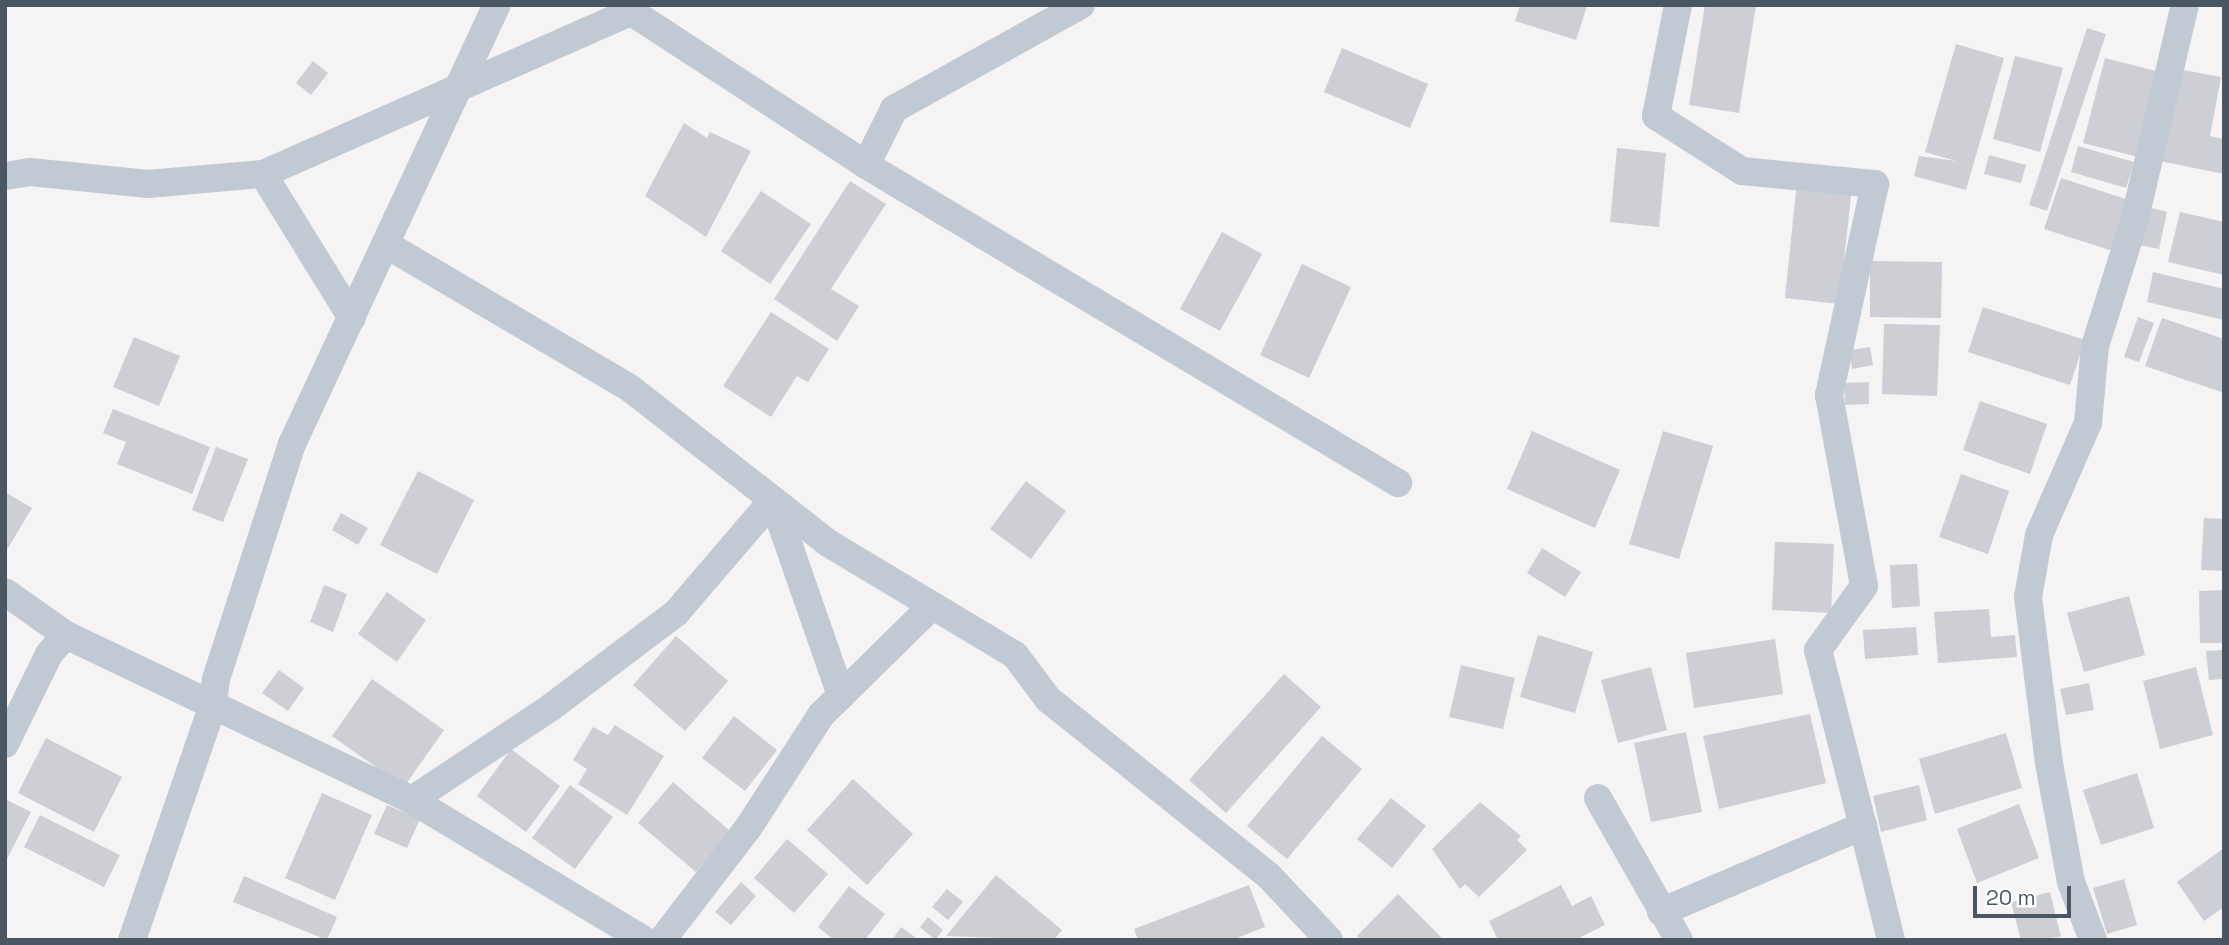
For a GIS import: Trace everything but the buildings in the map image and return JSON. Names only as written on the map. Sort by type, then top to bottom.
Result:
[{"type":"street","points":[[132,940],[212,708],[216,679],[292,444],[498,5]]},
{"type":"street","points":[[866,165],[894,109],[1081,5]]},
{"type":"street","points":[[1678,5],[1656,116],[1742,171],[1875,184],[1829,395],[1864,586],[1818,650],[1891,940]]},
{"type":"street","points":[[2092,940],[2071,882],[2051,776],[2028,597],[2039,535],[2088,423],[2095,346],[2134,222],[2185,5]]},
{"type":"street","points":[[5,176],[30,172],[149,184],[263,174],[461,87],[626,8],[866,165],[1398,484]]},
{"type":"street","points":[[263,174],[352,318]]},
{"type":"street","points":[[387,245],[631,389],[828,543],[1015,655],[1048,699],[1268,875],[1329,940]]},
{"type":"street","points":[[773,500],[841,695]]},
{"type":"street","points":[[412,800],[550,708],[676,613],[773,500]]},
{"type":"street","points":[[5,592],[66,635],[212,708],[412,800],[644,940]]},
{"type":"street","points":[[662,940],[841,695],[932,606]]},
{"type":"street","points":[[5,744],[49,654],[66,635]]},
{"type":"street","points":[[1598,798],[1679,940]]},
{"type":"street","points":[[1661,912],[1863,826]]}]
